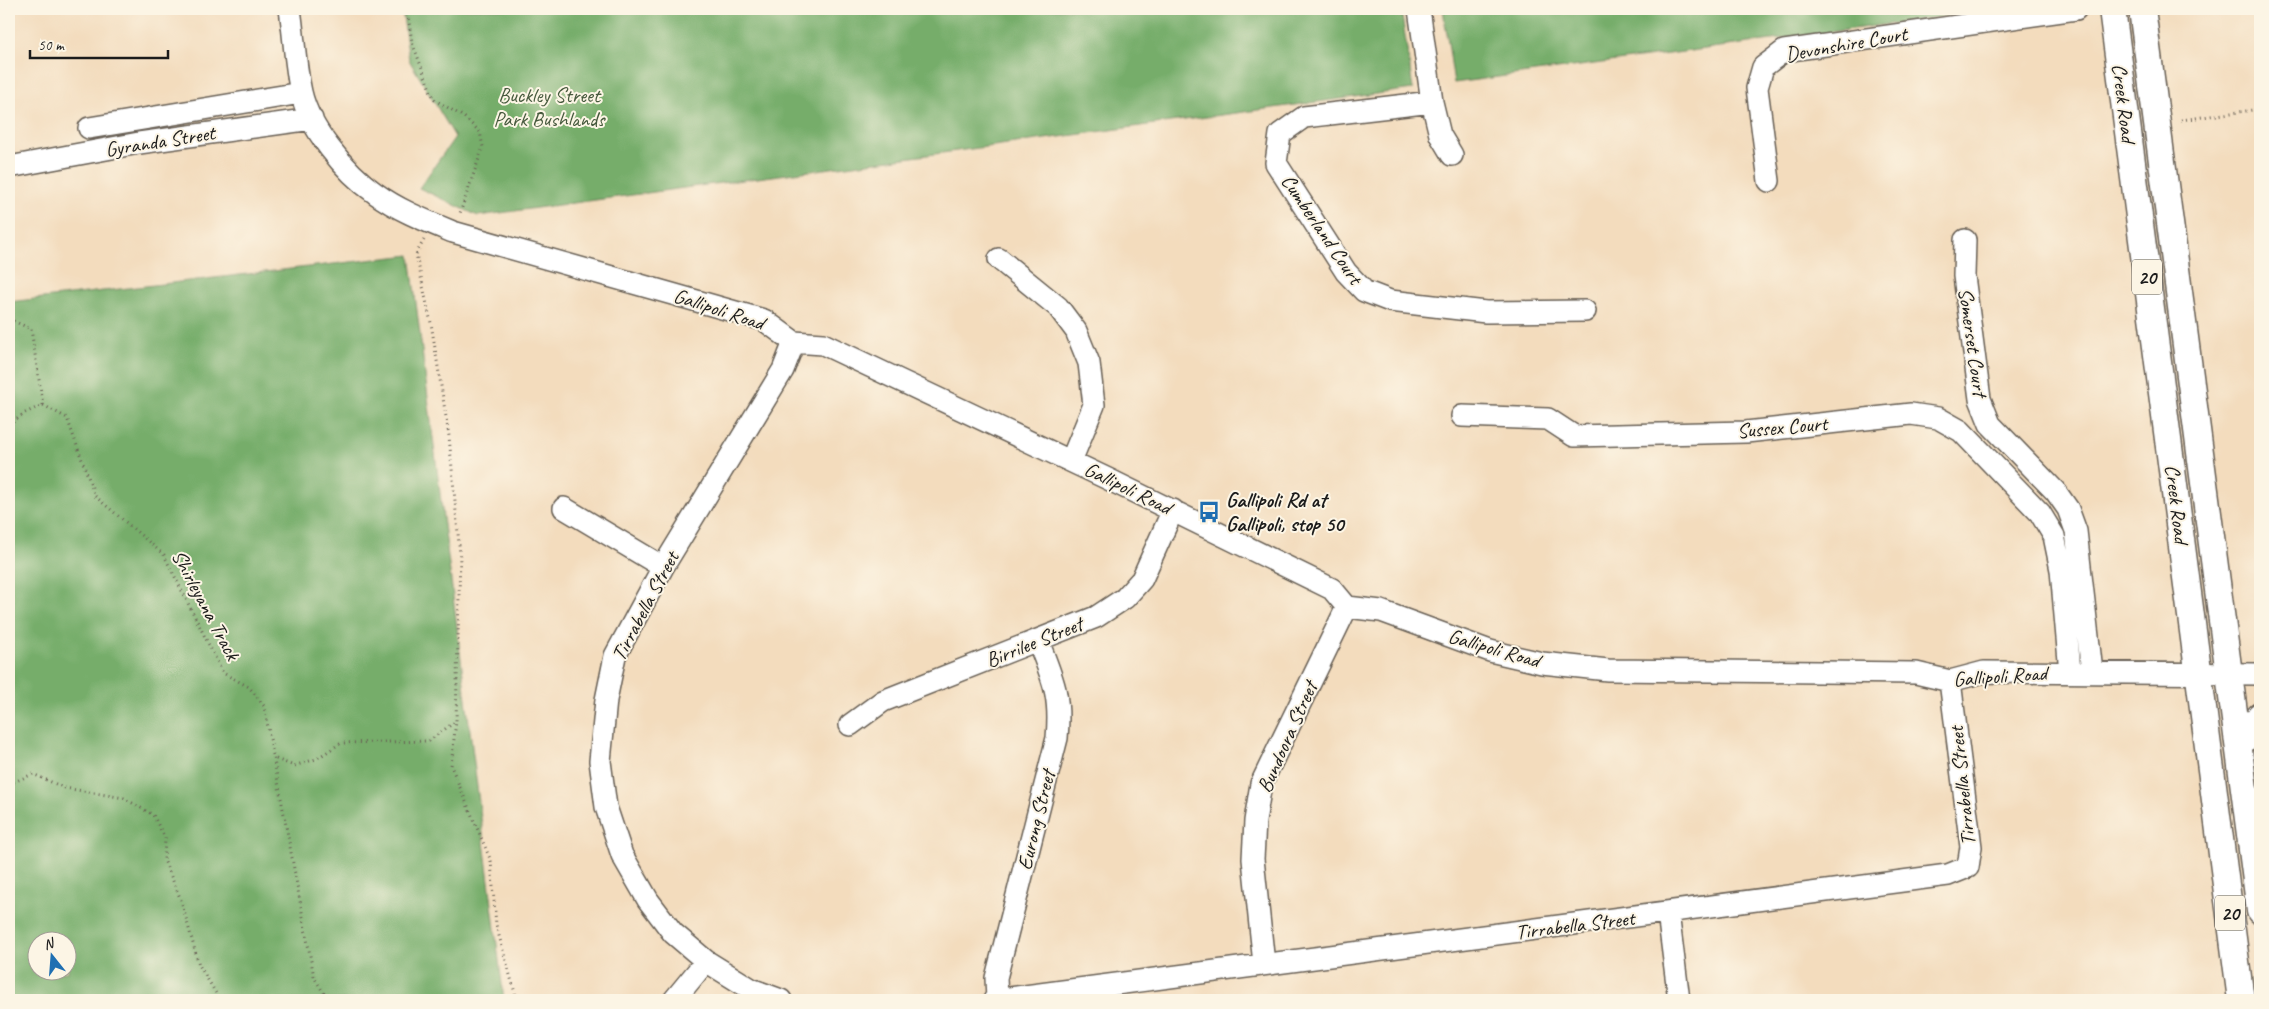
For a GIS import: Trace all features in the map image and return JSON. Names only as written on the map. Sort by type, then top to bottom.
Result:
[{"type":"main road","name":"Creek Road","points":[[2112,9],[2241,1000]]},
{"type":"main road","name":"Creek Road","points":[[2142,9],[2260,911]]},
{"type":"main road","points":[[2239,746],[2260,716]]},
{"type":"street","name":"Gallipoli Road","points":[[290,9],[302,94],[312,119],[337,158],[374,192],[433,224],[453,232],[764,320],[794,342],[823,344],[1173,510],[1332,589],[1347,607],[1381,611],[1490,651],[1542,663],[1608,670],[1916,672],[1950,681],[1984,672],[2199,672],[2260,674]]},
{"type":"street","points":[[1419,9],[1432,102],[1440,135],[1452,155]]},
{"type":"street","name":"Devonshire Court","points":[[1769,181],[1757,88],[1763,67],[1784,51],[2076,9]]},
{"type":"street","points":[[89,128],[302,94]]},
{"type":"street","name":"Cumberland Court","points":[[1432,102],[1304,117],[1280,134],[1276,163],[1346,272],[1364,290],[1390,301],[1486,312],[1585,311]]},
{"type":"street","name":"Gyranda Street","points":[[9,167],[139,143],[312,119]]},
{"type":"street","name":"Somerset Court","points":[[1965,240],[1964,276],[1980,399],[1990,424],[2056,492],[2068,509],[2076,531]]},
{"type":"street","points":[[999,258],[1058,307],[1076,331],[1089,363],[1094,405],[1070,461]]},
{"type":"street","name":"Tirrabella Street","points":[[781,1000],[751,989],[706,961],[673,933],[648,900],[622,855],[606,807],[600,761],[606,700],[615,656],[663,567],[783,370],[794,342]]},
{"type":"street","name":"Sussex Court","points":[[1462,416],[1548,419],[1574,436],[1746,432],[1911,414],[1938,418],[1961,431],[2040,513],[2054,536],[2061,570],[2070,672]]},
{"type":"street","points":[[564,508],[663,567]]},
{"type":"street","name":"Birrilee Street","points":[[850,725],[884,701],[1096,617],[1124,598],[1142,579],[1173,510]]},
{"type":"street","points":[[2054,536],[2076,531],[2092,672]]},
{"type":"street","name":"Bundoora Street","points":[[1264,964],[1253,858],[1255,821],[1261,784],[1347,607]]},
{"type":"street","name":"Eurong Street","points":[[996,1000],[996,978],[1057,738],[1059,714],[1056,689],[1038,641]]},
{"type":"street","name":"Tirrabella Street","points":[[996,1000],[1948,875],[1968,868],[1971,847],[1950,681]]},
{"type":"street","points":[[1668,913],[1679,1000]]},
{"type":"street","points":[[674,1000],[706,961]]},
{"type":"path","points":[[406,9],[412,42],[435,100],[464,117],[480,132],[483,147],[453,232]]},
{"type":"path","points":[[2181,120],[2260,109]]},
{"type":"path","points":[[433,224],[416,254],[431,323],[449,436],[460,555],[456,721],[451,766],[491,861],[496,925],[517,1000]]},
{"type":"path","points":[[9,319],[31,329],[44,405],[25,413],[9,425]]},
{"type":"path","name":"Shirleyana Track","points":[[44,405],[67,418],[95,496],[164,555],[223,673],[250,687],[264,706],[314,977],[328,1000]]},
{"type":"path","points":[[275,759],[294,766],[316,759],[341,743],[429,741],[456,721]]},
{"type":"path","points":[[9,784],[33,774],[65,788],[124,798],[153,815],[164,838],[164,860],[181,900],[199,965],[220,1000]]},
{"type":"green space","name":"Buckley Street Park Bushlands","points":[[402,9],[1401,9],[1413,89],[478,216],[419,188],[455,137],[409,60]]},
{"type":"green space","points":[[1443,9],[2001,9],[1454,83]]},
{"type":"green space","points":[[410,255],[504,1000],[9,1000],[9,302]]},
{"type":"place","name":"Gallipoli Rd at Gallipoli, stop 50","points":[[1209,512]]}]
